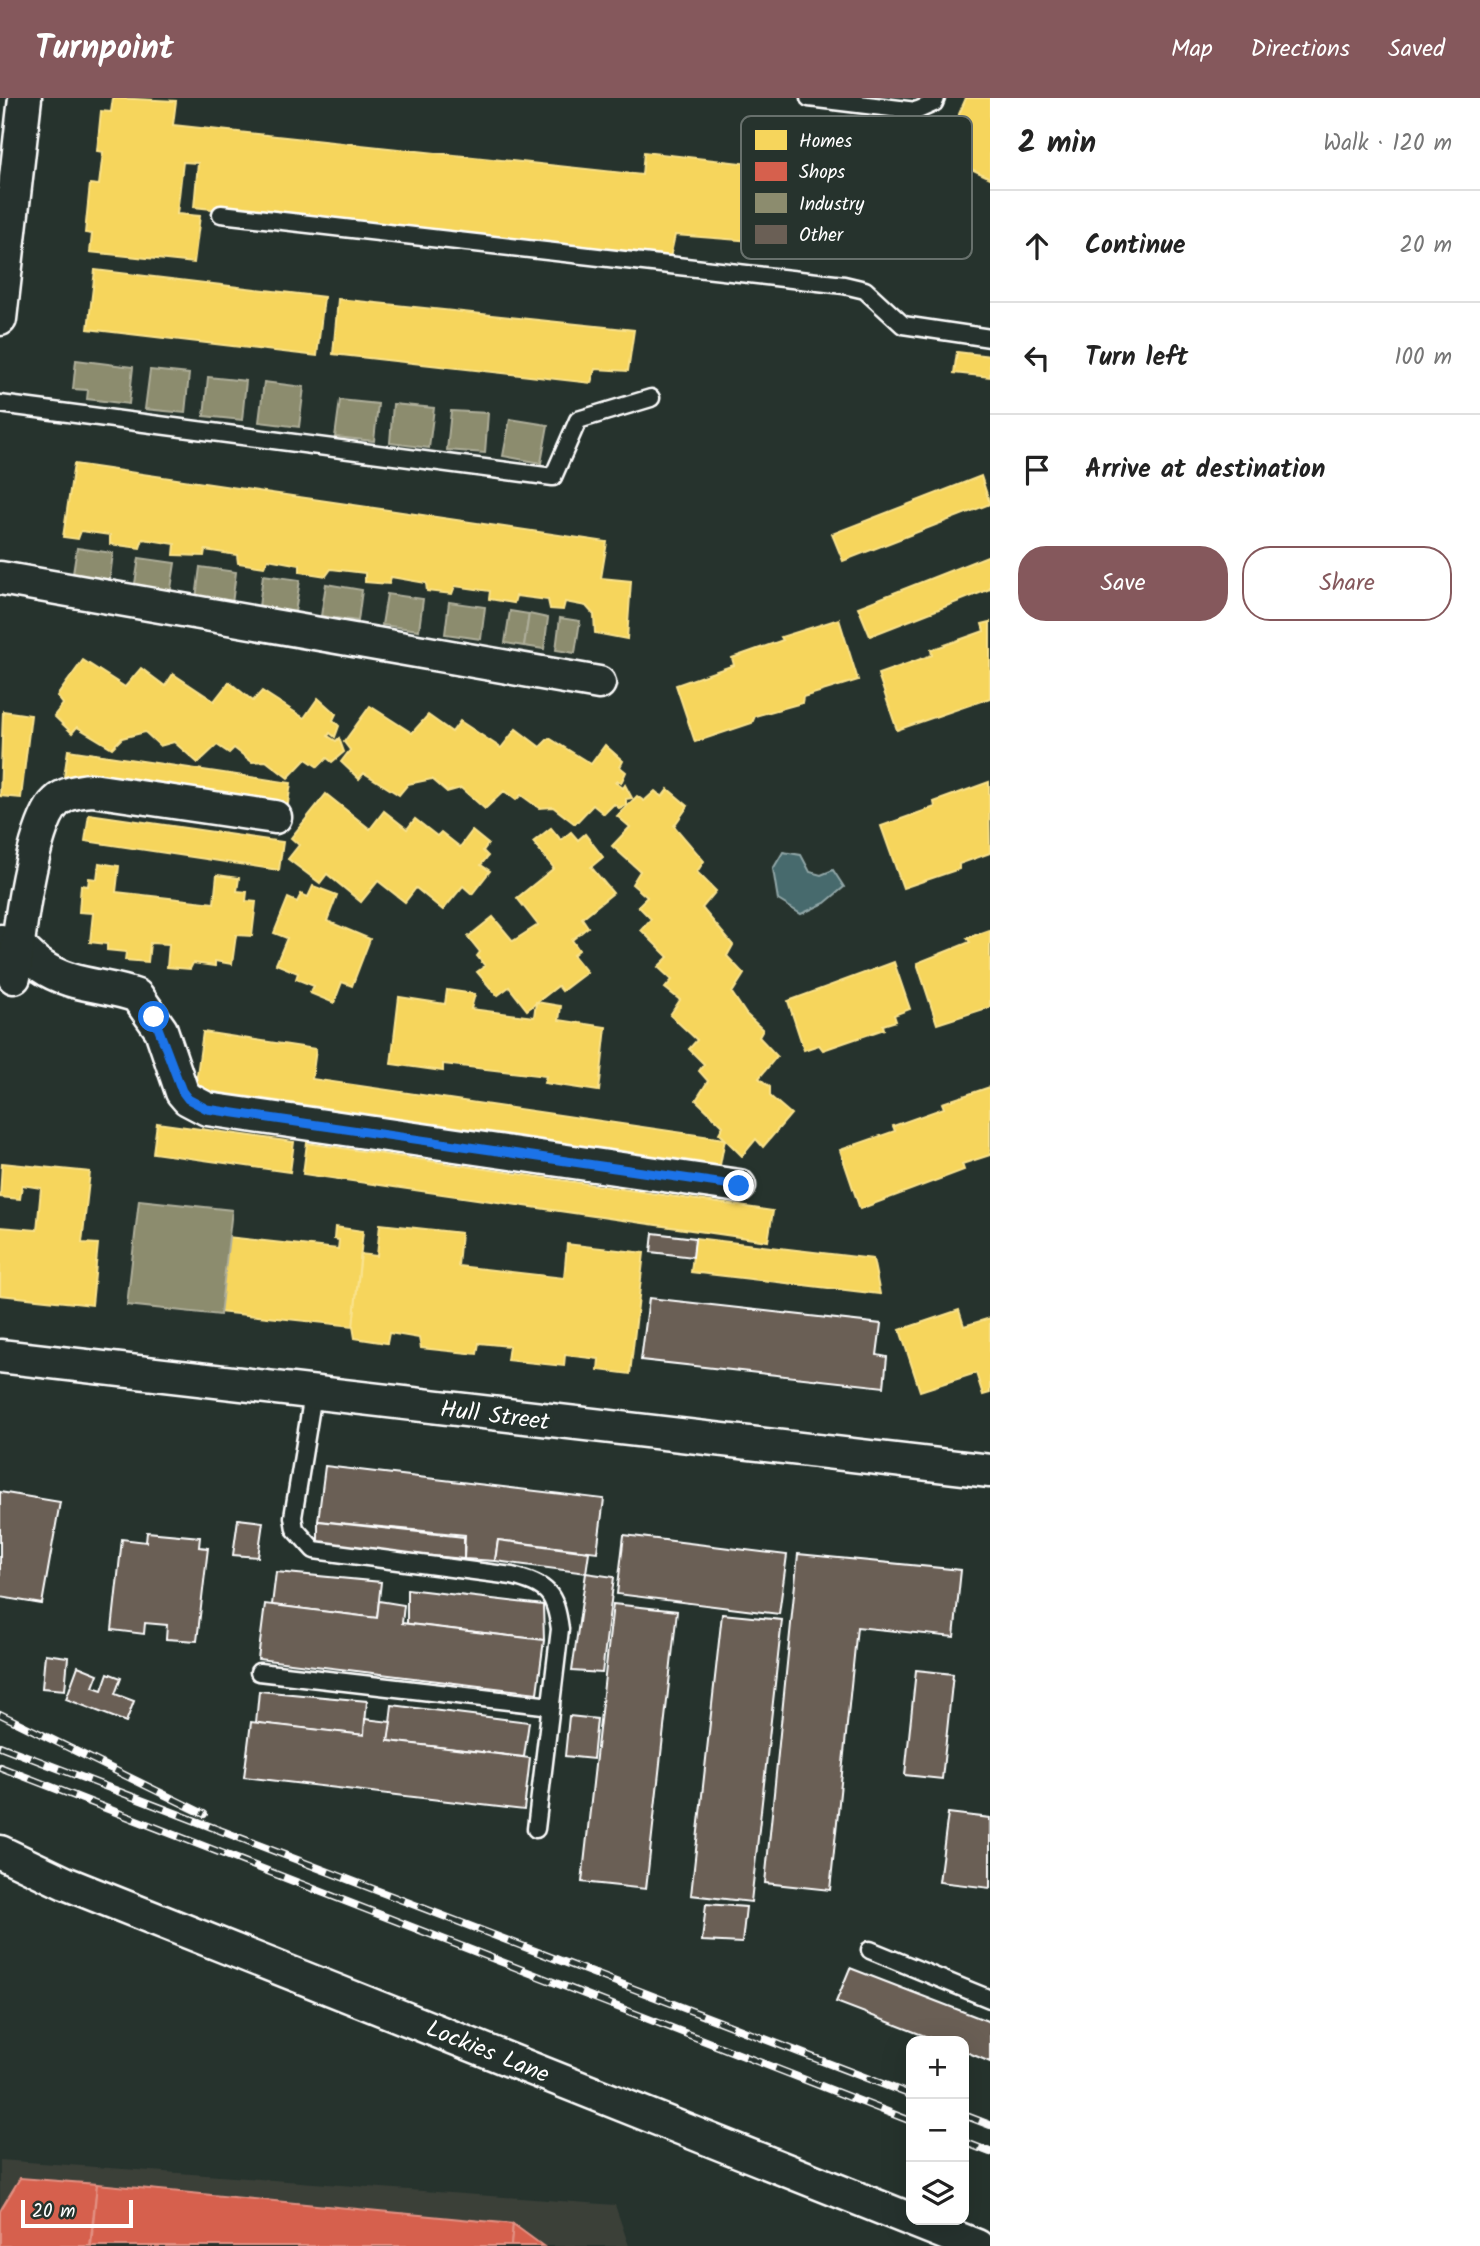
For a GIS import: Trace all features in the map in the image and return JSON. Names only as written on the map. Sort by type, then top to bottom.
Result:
[{"type":"street","points":[[0,319],[25,98]]},
{"type":"street","points":[[0,578],[599,683]]},
{"type":"street","points":[[275,817],[92,790],[65,796],[57,801],[43,821],[9,942],[18,973],[137,996],[161,1030],[182,1091],[188,1099],[207,1109],[739,1186]]},
{"type":"street","name":"Hull Street","points":[[0,1356],[990,1471]]},
{"type":"street","name":"Lockies Lane","points":[[0,1852],[65,1883],[977,2246]]},
{"type":"lane","points":[[809,98],[916,111],[934,103],[936,98]]},
{"type":"lane","points":[[221,214],[844,285],[865,290],[903,325],[990,338]]},
{"type":"lane","points":[[0,404],[553,477],[578,420],[651,398]]},
{"type":"lane","points":[[313,1394],[293,1517],[295,1529],[301,1539],[314,1550],[512,1576],[533,1581],[550,1592],[557,1608],[560,1629],[536,1829]]},
{"type":"lane","points":[[259,1672],[551,1706]]},
{"type":"lane","points":[[870,1950],[990,1999]]},
{"type":"shaded area","points":[[0,2160],[615,2205],[629,2246],[0,2246]]},
{"type":"water","points":[[783,852],[801,855],[810,872],[821,875],[833,870],[844,887],[825,903],[801,914],[778,900],[773,869]]},
{"type":"building: Homes","points":[[113,98],[176,101],[173,125],[642,175],[644,152],[741,163],[741,240],[675,235],[670,258],[194,207],[198,163],[183,162],[177,214],[200,216],[194,263],[90,252],[92,234],[85,233],[90,184],[99,185],[103,152],[97,151],[101,111],[111,112]]},
{"type":"building: Homes","points":[[966,98],[990,98],[990,178],[972,169],[972,116],[959,114]]},
{"type":"building: Homes","points":[[95,270],[324,297],[317,356],[88,329]]},
{"type":"building: Homes","points":[[338,299],[634,330],[628,371],[595,369],[591,383],[333,354]]},
{"type":"building: Homes","points":[[957,352],[990,356],[990,377],[954,373]]},
{"type":"building: Homes","points":[[74,464],[607,542],[601,578],[631,581],[627,639],[595,633],[594,615],[586,606],[565,602],[563,610],[550,609],[548,600],[516,596],[514,603],[489,599],[490,591],[455,586],[452,594],[427,591],[426,583],[391,577],[389,584],[365,582],[365,573],[331,569],[326,576],[300,572],[300,565],[268,559],[264,567],[238,563],[237,555],[205,550],[204,556],[174,555],[175,544],[143,539],[140,548],[110,544],[110,535],[81,531],[78,539],[63,537]]},
{"type":"building: Homes","points":[[981,476],[990,504],[843,561],[832,534]]},
{"type":"building: Homes","points":[[990,555],[990,589],[870,636],[858,607]]},
{"type":"building: Homes","points":[[839,619],[858,680],[803,697],[802,703],[755,716],[752,723],[695,742],[676,685],[734,665],[732,658],[783,640],[781,637]]},
{"type":"building: Homes","points":[[990,622],[990,698],[897,730],[878,674],[932,655],[931,650],[984,631],[982,624]]},
{"type":"building: Homes","points":[[83,660],[125,687],[141,668],[165,686],[173,674],[214,701],[229,682],[253,701],[262,691],[304,718],[318,698],[336,714],[333,720],[339,726],[335,737],[330,733],[328,736],[336,741],[339,738],[344,752],[332,762],[327,758],[318,767],[306,759],[288,778],[266,761],[252,762],[234,748],[229,753],[217,745],[198,763],[174,742],[160,746],[145,732],[122,738],[112,748],[77,727],[72,733],[54,716],[63,704],[57,696]]},
{"type":"building: Homes","points":[[370,706],[412,733],[428,715],[452,732],[460,721],[501,748],[516,729],[540,747],[549,738],[591,764],[605,745],[623,761],[620,767],[626,772],[621,783],[617,780],[615,782],[623,788],[625,785],[632,798],[626,799],[626,805],[619,808],[614,804],[604,814],[593,805],[575,824],[553,807],[539,808],[521,795],[516,800],[504,791],[485,809],[461,788],[447,792],[432,779],[408,784],[399,795],[364,773],[359,779],[341,762],[350,750],[344,742]]},
{"type":"building: Homes","points":[[3,711],[31,715],[21,798],[0,796]]},
{"type":"building: Homes","points":[[68,750],[291,783],[287,810],[64,777]]},
{"type":"building: Homes","points":[[989,782],[990,853],[959,864],[959,869],[903,888],[881,826],[935,807],[934,802]]},
{"type":"building: Homes","points":[[668,789],[688,806],[674,826],[704,861],[697,872],[716,891],[702,908],[733,945],[727,956],[744,974],[732,993],[746,1014],[763,1030],[759,1037],[777,1056],[759,1078],[770,1087],[770,1096],[791,1114],[763,1147],[756,1139],[742,1156],[719,1133],[723,1126],[696,1100],[708,1081],[699,1071],[704,1064],[689,1049],[697,1040],[670,1015],[680,1000],[665,988],[672,980],[658,967],[668,957],[641,930],[651,919],[638,906],[647,897],[632,884],[640,871],[612,846],[630,827],[617,816],[637,796],[644,801],[655,791],[662,797]]},
{"type":"building: Homes","points":[[326,794],[370,829],[384,811],[407,829],[415,819],[437,836],[441,832],[460,847],[472,831],[488,844],[483,851],[488,856],[481,865],[490,871],[472,894],[463,886],[443,910],[416,888],[405,902],[378,881],[361,902],[327,874],[320,883],[288,859],[299,845],[291,838]]},
{"type":"building: Homes","points":[[89,814],[283,842],[279,870],[85,841]]},
{"type":"building: Homes","points":[[551,828],[561,840],[571,832],[578,840],[585,834],[603,857],[591,867],[613,893],[582,918],[588,927],[572,940],[579,950],[573,955],[587,972],[562,991],[558,986],[527,1010],[509,987],[497,996],[477,972],[485,966],[477,956],[480,952],[468,937],[493,917],[513,941],[538,925],[517,898],[554,868],[533,842]]},
{"type":"building: Homes","points":[[99,863],[119,866],[116,892],[214,903],[217,875],[239,878],[237,891],[247,892],[246,901],[256,902],[252,936],[236,935],[232,964],[215,961],[215,966],[193,963],[190,969],[167,967],[169,944],[150,943],[148,962],[125,960],[126,952],[107,950],[107,944],[90,942],[93,913],[79,912],[81,885],[88,886],[89,878],[97,879]]},
{"type":"building: Homes","points":[[313,886],[337,895],[327,921],[370,939],[352,986],[342,982],[334,1003],[310,993],[314,986],[296,979],[298,973],[276,964],[287,938],[274,933],[288,898],[297,902],[301,894],[308,897]]},
{"type":"building: Homes","points":[[990,930],[990,1007],[937,1024],[917,963],[970,942],[967,938]]},
{"type":"building: Homes","points":[[894,962],[910,1009],[894,1015],[896,1021],[883,1025],[884,1029],[823,1050],[819,1045],[804,1050],[788,1001]]},
{"type":"building: Homes","points":[[447,990],[475,994],[471,1009],[534,1017],[536,1002],[561,1006],[559,1020],[606,1027],[599,1091],[544,1083],[546,1076],[443,1064],[443,1071],[391,1064],[399,997],[445,1004]]},
{"type":"building: Homes","points":[[203,1032],[316,1049],[312,1079],[725,1139],[720,1165],[195,1089]]},
{"type":"building: Homes","points":[[990,1087],[990,1155],[962,1164],[964,1170],[860,1209],[840,1150],[895,1131],[893,1126],[944,1108],[942,1103]]},
{"type":"building: Homes","points":[[157,1123],[294,1142],[290,1172],[153,1153]]},
{"type":"building: Homes","points":[[307,1143],[773,1211],[768,1241],[303,1174]]},
{"type":"building: Homes","points":[[2,1163],[90,1172],[82,1243],[98,1244],[92,1305],[0,1295],[0,1227],[37,1230],[41,1188],[22,1185],[20,1199],[0,1197]]},
{"type":"building: Homes","points":[[380,1224],[461,1233],[458,1266],[564,1278],[567,1244],[644,1253],[630,1374],[598,1370],[599,1359],[565,1355],[564,1366],[507,1360],[509,1346],[479,1343],[477,1354],[421,1348],[419,1338],[389,1333],[387,1343],[355,1338],[353,1326],[361,1254],[377,1256]]},
{"type":"building: Homes","points":[[335,1227],[363,1231],[353,1326],[219,1312],[228,1237],[338,1249],[339,1240],[334,1239]]},
{"type":"building: Homes","points":[[695,1238],[873,1259],[880,1294],[691,1272]]},
{"type":"building: Homes","points":[[959,1310],[964,1326],[990,1318],[990,1393],[983,1395],[976,1373],[920,1391],[900,1330]]},
{"type":"building: Shops","points":[[20,2178],[97,2184],[90,2246],[0,2246],[0,2211]]},
{"type":"building: Shops","points":[[97,2184],[513,2224],[511,2246],[91,2246]]},
{"type":"building: Shops","points":[[513,2224],[543,2246],[511,2246]]},
{"type":"building: Industry","points":[[76,360],[133,367],[129,404],[87,399],[88,390],[73,389]]},
{"type":"building: Industry","points":[[150,370],[189,374],[185,413],[145,409]]},
{"type":"building: Industry","points":[[208,377],[246,381],[242,420],[204,416]]},
{"type":"building: Industry","points":[[264,382],[304,387],[299,427],[259,422]]},
{"type":"building: Industry","points":[[340,400],[378,404],[374,441],[335,437]]},
{"type":"building: Industry","points":[[393,404],[434,408],[429,448],[390,443]]},
{"type":"building: Industry","points":[[451,411],[488,413],[485,453],[447,450]]},
{"type":"building: Industry","points":[[510,419],[548,425],[541,463],[503,456]]},
{"type":"building: Industry","points":[[77,548],[113,553],[109,585],[72,580]]},
{"type":"building: Industry","points":[[139,558],[175,563],[170,595],[134,590]]},
{"type":"building: Industry","points":[[200,567],[236,572],[232,604],[196,599]]},
{"type":"building: Industry","points":[[263,575],[300,580],[295,612],[259,607]]},
{"type":"building: Industry","points":[[326,584],[362,590],[358,621],[321,616]]},
{"type":"building: Industry","points":[[387,594],[423,599],[419,630],[382,625]]},
{"type":"building: Industry","points":[[449,602],[485,607],[481,639],[445,634]]},
{"type":"building: Industry","points":[[510,611],[529,614],[524,646],[505,643]]},
{"type":"building: Industry","points":[[529,614],[548,618],[544,649],[524,646]]},
{"type":"building: Industry","points":[[560,618],[580,621],[575,653],[556,650]]},
{"type":"building: Industry","points":[[139,1200],[232,1210],[220,1315],[127,1305]]},
{"type":"building: Other","points":[[653,1233],[695,1238],[693,1257],[651,1252]]},
{"type":"building: Other","points":[[649,1298],[881,1324],[877,1355],[887,1357],[884,1387],[641,1360]]},
{"type":"building: Other","points":[[325,1466],[604,1499],[597,1552],[498,1540],[495,1561],[464,1559],[465,1535],[318,1521]]},
{"type":"building: Other","points":[[0,1492],[60,1502],[42,1604],[0,1597]]},
{"type":"building: Other","points":[[238,1519],[263,1522],[258,1557],[233,1555]]},
{"type":"building: Other","points":[[318,1521],[464,1537],[464,1559],[318,1545]]},
{"type":"building: Other","points":[[147,1532],[200,1537],[199,1547],[208,1548],[197,1641],[166,1639],[167,1625],[145,1623],[144,1634],[112,1630],[122,1539],[146,1542]]},
{"type":"building: Other","points":[[624,1535],[787,1555],[779,1614],[617,1594]]},
{"type":"building: Other","points":[[498,1540],[589,1552],[586,1573],[495,1561]]},
{"type":"building: Other","points":[[798,1554],[961,1570],[954,1637],[857,1627],[830,1890],[765,1883]]},
{"type":"building: Other","points":[[276,1572],[381,1582],[377,1618],[272,1605]]},
{"type":"building: Other","points":[[586,1573],[614,1577],[602,1673],[572,1671]]},
{"type":"building: Other","points":[[407,1589],[543,1605],[544,1640],[407,1624]]},
{"type":"building: Other","points":[[379,1601],[404,1605],[402,1623],[544,1640],[537,1693],[258,1659],[265,1604],[377,1618]]},
{"type":"building: Other","points":[[613,1604],[677,1611],[646,1889],[582,1882]]},
{"type":"building: Other","points":[[722,1614],[782,1620],[751,1902],[691,1895]]},
{"type":"building: Other","points":[[45,1654],[68,1657],[65,1690],[42,1688]]},
{"type":"building: Other","points":[[78,1666],[98,1674],[93,1687],[102,1690],[108,1673],[121,1678],[115,1694],[134,1701],[126,1722],[66,1699]]},
{"type":"building: Other","points":[[916,1670],[953,1674],[942,1779],[905,1775]]},
{"type":"building: Other","points":[[259,1691],[367,1701],[364,1735],[256,1723]]},
{"type":"building: Other","points":[[392,1705],[529,1722],[524,1757],[388,1741]]},
{"type":"building: Other","points":[[569,1716],[597,1719],[593,1759],[565,1756]]},
{"type":"building: Other","points":[[365,1719],[391,1722],[388,1741],[530,1758],[524,1810],[244,1777],[251,1722],[364,1735]]},
{"type":"building: Other","points":[[948,1813],[990,1818],[990,1888],[939,1882]]},
{"type":"building: Other","points":[[706,1904],[746,1907],[742,1943],[702,1941]]},
{"type":"building: Other","points":[[850,1968],[990,2022],[990,2062],[969,2053],[969,2036],[925,2036],[836,2002]]},
{"type":"railway","points":[[0,1714],[204,1814]]},
{"type":"railway","points":[[0,1746],[906,2093]]},
{"type":"railway","points":[[0,1767],[906,2119]]},
{"type":"railway","points":[[969,2117],[990,2125]]},
{"type":"railway","points":[[969,2144],[990,2152]]},
{"type":"route","points":[[154,1017],[182,1091],[188,1099],[207,1109],[739,1186]]}]
